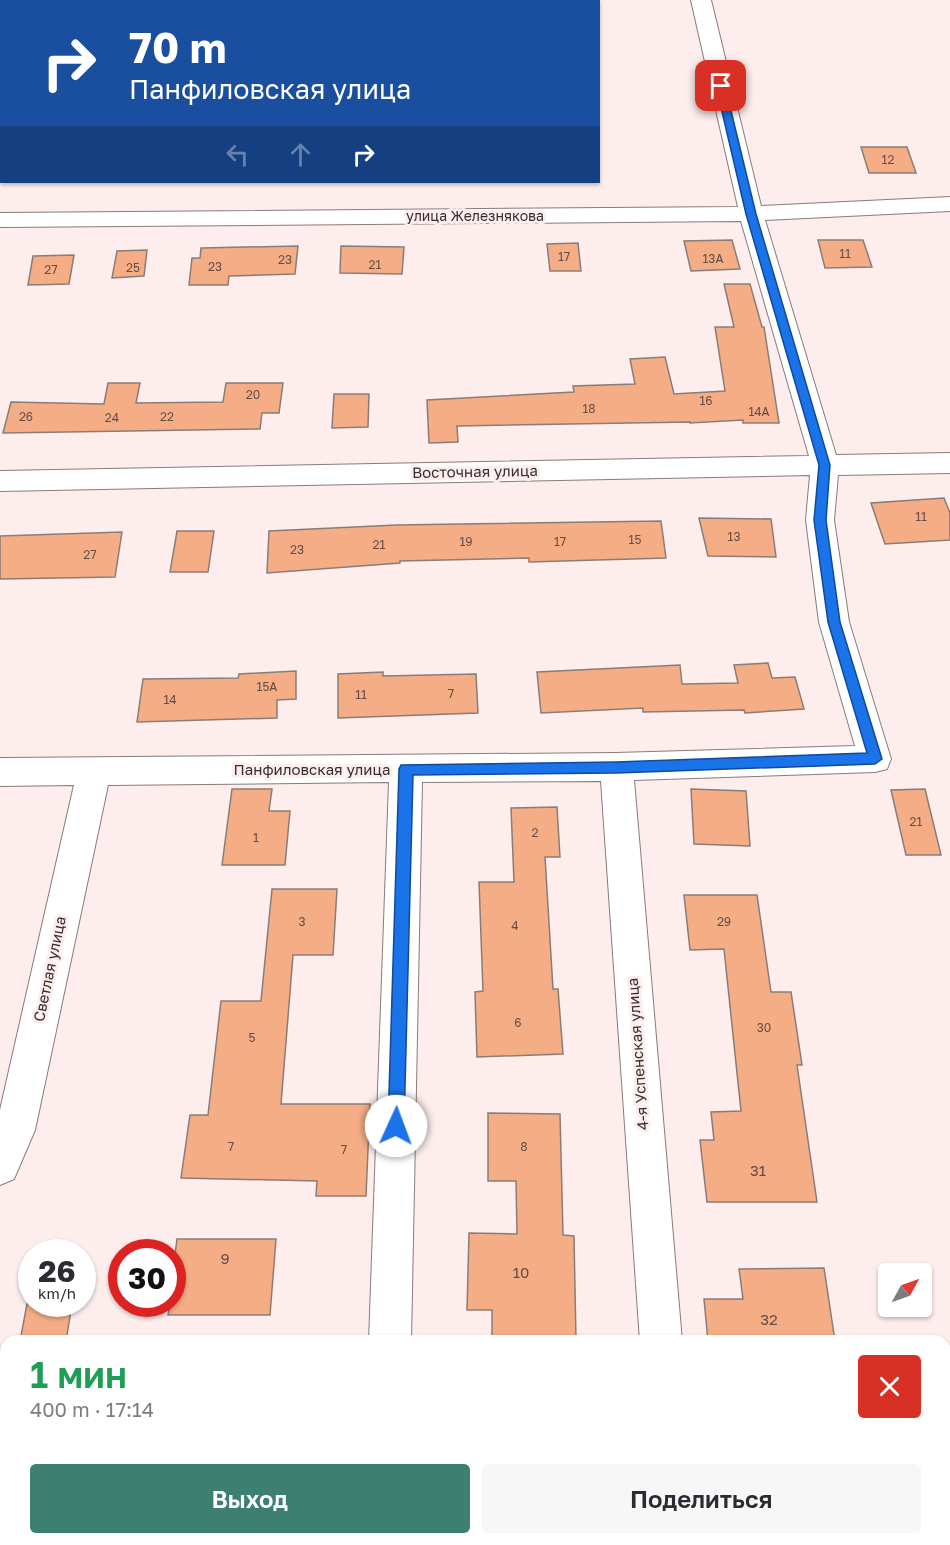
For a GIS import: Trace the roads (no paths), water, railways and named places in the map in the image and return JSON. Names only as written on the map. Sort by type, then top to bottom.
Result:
[{"type":"street","points":[[701,0],[751,214],[825,465]]},
{"type":"street","name":"улица Железнякова","points":[[0,220],[751,214],[950,204]]},
{"type":"street","name":"Восточная улица","points":[[0,481],[950,463]]},
{"type":"street","name":"Панфиловская улица","points":[[0,772],[616,768],[875,759],[834,622],[820,520],[825,465]]},
{"type":"street","name":"4-я Успенская улица","points":[[616,768],[661,1335]]},
{"type":"street","points":[[390,1335],[406,769]]},
{"type":"street","name":"Светлая улица","points":[[0,1165],[15,1130],[93,771]]}]
